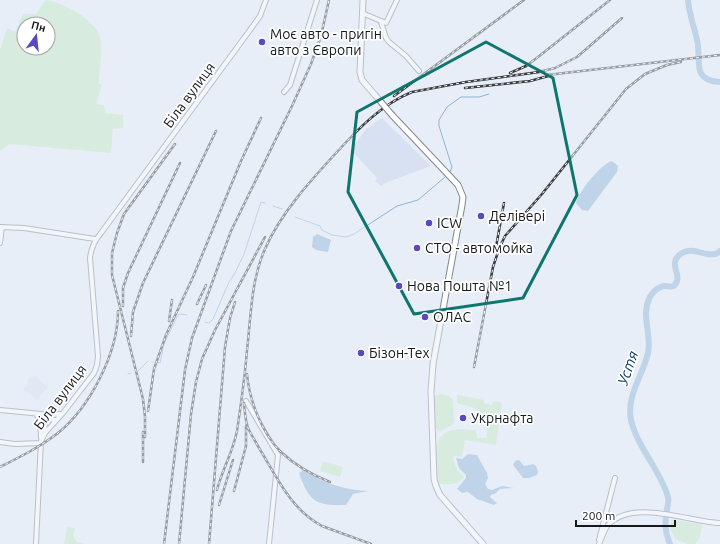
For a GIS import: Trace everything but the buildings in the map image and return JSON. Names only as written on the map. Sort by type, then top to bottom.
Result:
[{"type":"main road","points":[[362,0],[360,72],[362,80],[392,115],[458,185],[462,197],[462,205],[433,364],[431,390],[434,479],[440,495],[483,544]]},
{"type":"street","name":"Біла вулиця","points":[[36,544],[40,442],[44,433],[63,413],[88,381],[97,365],[98,356],[90,258],[91,248],[95,239],[101,233],[260,16],[266,0]]},
{"type":"street","points":[[284,92],[290,85],[317,0]]},
{"type":"street","points":[[362,13],[381,22],[387,22],[397,0]]},
{"type":"street","points":[[381,22],[386,38],[389,42],[406,56],[419,71]]},
{"type":"street","points":[[0,243],[1,227],[24,228],[95,239]]},
{"type":"street","points":[[246,401],[278,456],[269,544]]},
{"type":"street","points":[[0,410],[52,415],[63,413]]},
{"type":"street","points":[[36,414],[55,420]]},
{"type":"street","points":[[36,414],[45,424],[44,433]]},
{"type":"street","points":[[0,442],[15,444],[40,442],[40,420],[36,414]]},
{"type":"street","points":[[598,544],[615,478]]},
{"type":"street","points":[[598,544],[608,525],[618,518],[636,512],[679,516],[720,523]]},
{"type":"highlighted area","points":[[486,42],[553,78],[577,195],[523,298],[414,314],[348,192],[357,112]]},
{"type":"shaded area","points":[[382,118],[431,166],[385,183],[381,186],[375,181],[377,178],[351,150],[366,129]]},
{"type":"shaded area","points":[[35,376],[48,387],[37,400],[23,389],[28,384],[27,382],[31,377],[32,379]]},
{"type":"green space","points":[[45,0],[52,1],[77,12],[97,30],[101,41],[99,84],[102,85],[96,104],[104,105],[105,113],[123,115],[123,128],[113,129],[111,153],[9,144],[0,151],[0,50],[7,28],[15,32],[16,30],[16,56],[56,56],[56,16],[22,16],[23,14],[36,14]]},
{"type":"green space","points":[[441,394],[449,396],[453,400],[454,422],[452,425],[440,431],[435,427],[434,396]]},
{"type":"green space","points":[[457,395],[484,400],[484,403],[492,405],[493,401],[502,403],[496,445],[465,440],[462,457],[454,456],[453,459],[457,470],[464,477],[455,483],[438,484],[435,460],[437,444],[446,432],[453,430],[476,430],[477,438],[487,438],[486,417],[475,408],[459,404],[457,402]]},
{"type":"green space","points":[[323,461],[343,467],[340,477],[320,471]]},
{"type":"green space","points":[[671,520],[702,524],[700,537],[695,544],[687,544],[675,539],[671,531]]},
{"type":"green space","points":[[67,527],[75,528],[73,537],[77,542],[84,544],[64,544]]},
{"type":"water","points":[[612,161],[618,166],[617,172],[588,211],[582,210],[576,203],[581,192],[602,167]]},
{"type":"water","points":[[317,234],[331,240],[328,252],[316,250],[312,247],[313,237]]},
{"type":"water","points":[[468,454],[477,455],[487,473],[488,478],[485,484],[488,489],[492,490],[502,486],[514,488],[500,489],[491,495],[490,497],[497,503],[494,505],[477,499],[468,492],[462,493],[457,489],[466,478],[466,475],[459,468],[456,458],[462,459]]},
{"type":"water","points":[[519,460],[524,466],[533,464],[536,466],[538,472],[537,475],[529,478],[523,478],[513,465],[515,461]]},
{"type":"water","points":[[303,470],[318,479],[334,485],[368,491],[353,494],[346,505],[321,503],[310,496],[306,490],[299,473]]},
{"type":"waterway","name":"Устя","points":[[688,0],[690,15],[697,40],[699,67],[701,73],[704,78],[711,81],[720,82]]},
{"type":"waterway","points":[[450,172],[452,167],[439,126],[439,120],[447,107],[461,97],[479,97],[489,94]]},
{"type":"waterway","points":[[295,217],[320,226],[322,230],[332,235],[346,237],[354,234],[397,206],[418,200],[445,177]]},
{"type":"waterway","points":[[205,322],[209,323],[213,319],[229,282],[244,254],[261,202],[265,203]]},
{"type":"waterway","points":[[273,206],[282,209]]},
{"type":"waterway","name":"Устя","points":[[670,544],[666,526],[668,497],[665,487],[638,440],[631,420],[630,411],[633,394],[648,353],[649,339],[646,319],[647,305],[650,297],[656,290],[663,286],[674,286],[677,282],[678,278],[675,261],[682,253],[692,251],[716,254],[720,251]]},
{"type":"waterway","points":[[156,362],[160,363],[164,344],[178,315],[187,315]]},
{"type":"waterway","points":[[138,371],[148,361]]},
{"type":"railway","points":[[164,544],[185,370],[192,338],[231,231],[311,64],[321,36],[329,0]]},
{"type":"railway","points":[[394,96],[524,0]]},
{"type":"railway","points":[[510,73],[526,66],[610,0]]},
{"type":"railway","points":[[217,490],[237,431],[244,380],[252,298],[260,261],[271,236],[279,223],[317,174],[362,126],[381,110],[401,97],[412,92],[466,82],[539,72],[555,68],[577,57],[622,18]]},
{"type":"railway","points":[[547,75],[720,55]]},
{"type":"railway","points":[[474,367],[493,267],[505,236],[542,194],[626,89],[645,74],[667,65],[681,62]]},
{"type":"railway","points":[[465,88],[530,81],[552,75]]},
{"type":"railway","points":[[148,411],[154,369],[166,335],[193,277],[241,161],[261,118]]},
{"type":"railway","points":[[131,336],[133,312],[143,283],[216,131]]},
{"type":"railway","points":[[145,437],[143,399],[112,275],[112,253],[124,214],[175,144]]},
{"type":"railway","points":[[123,306],[123,288],[128,273],[180,163]]},
{"type":"railway","points":[[496,247],[504,203]]},
{"type":"railway","points":[[179,544],[191,414],[196,382],[202,359],[215,330],[265,237]]},
{"type":"railway","points":[[197,304],[206,285]]},
{"type":"railway","points":[[169,321],[172,300]]},
{"type":"railway","points":[[209,544],[225,347],[230,318],[235,302]]},
{"type":"railway","points":[[0,467],[30,452],[58,433],[81,409],[100,378],[107,361],[117,327],[118,311]]},
{"type":"railway","points":[[247,374],[250,394],[258,416],[262,426],[274,445],[286,457],[310,473],[330,482]]},
{"type":"railway","points":[[244,403],[248,428],[256,443],[276,477],[303,513],[322,526],[371,544]]},
{"type":"railway","points":[[234,491],[246,446],[246,426]]},
{"type":"railway","points":[[143,432],[143,462]]},
{"type":"railway","points":[[219,505],[233,460]]},
{"type":"place","name":"Моє авто - пригін авто з Європи","points":[[262,42]]},
{"type":"place","name":"Делівері","points":[[481,216]]},
{"type":"place","name":"ICW","points":[[429,223]]},
{"type":"place","name":"СТО - автомойка","points":[[417,248]]},
{"type":"place","name":"Нова Пошта №1","points":[[399,286]]},
{"type":"place","name":"ОЛАС","points":[[425,317]]},
{"type":"place","name":"Бізон-Тех","points":[[361,353]]},
{"type":"place","name":"Укрнафта","points":[[463,418]]}]
